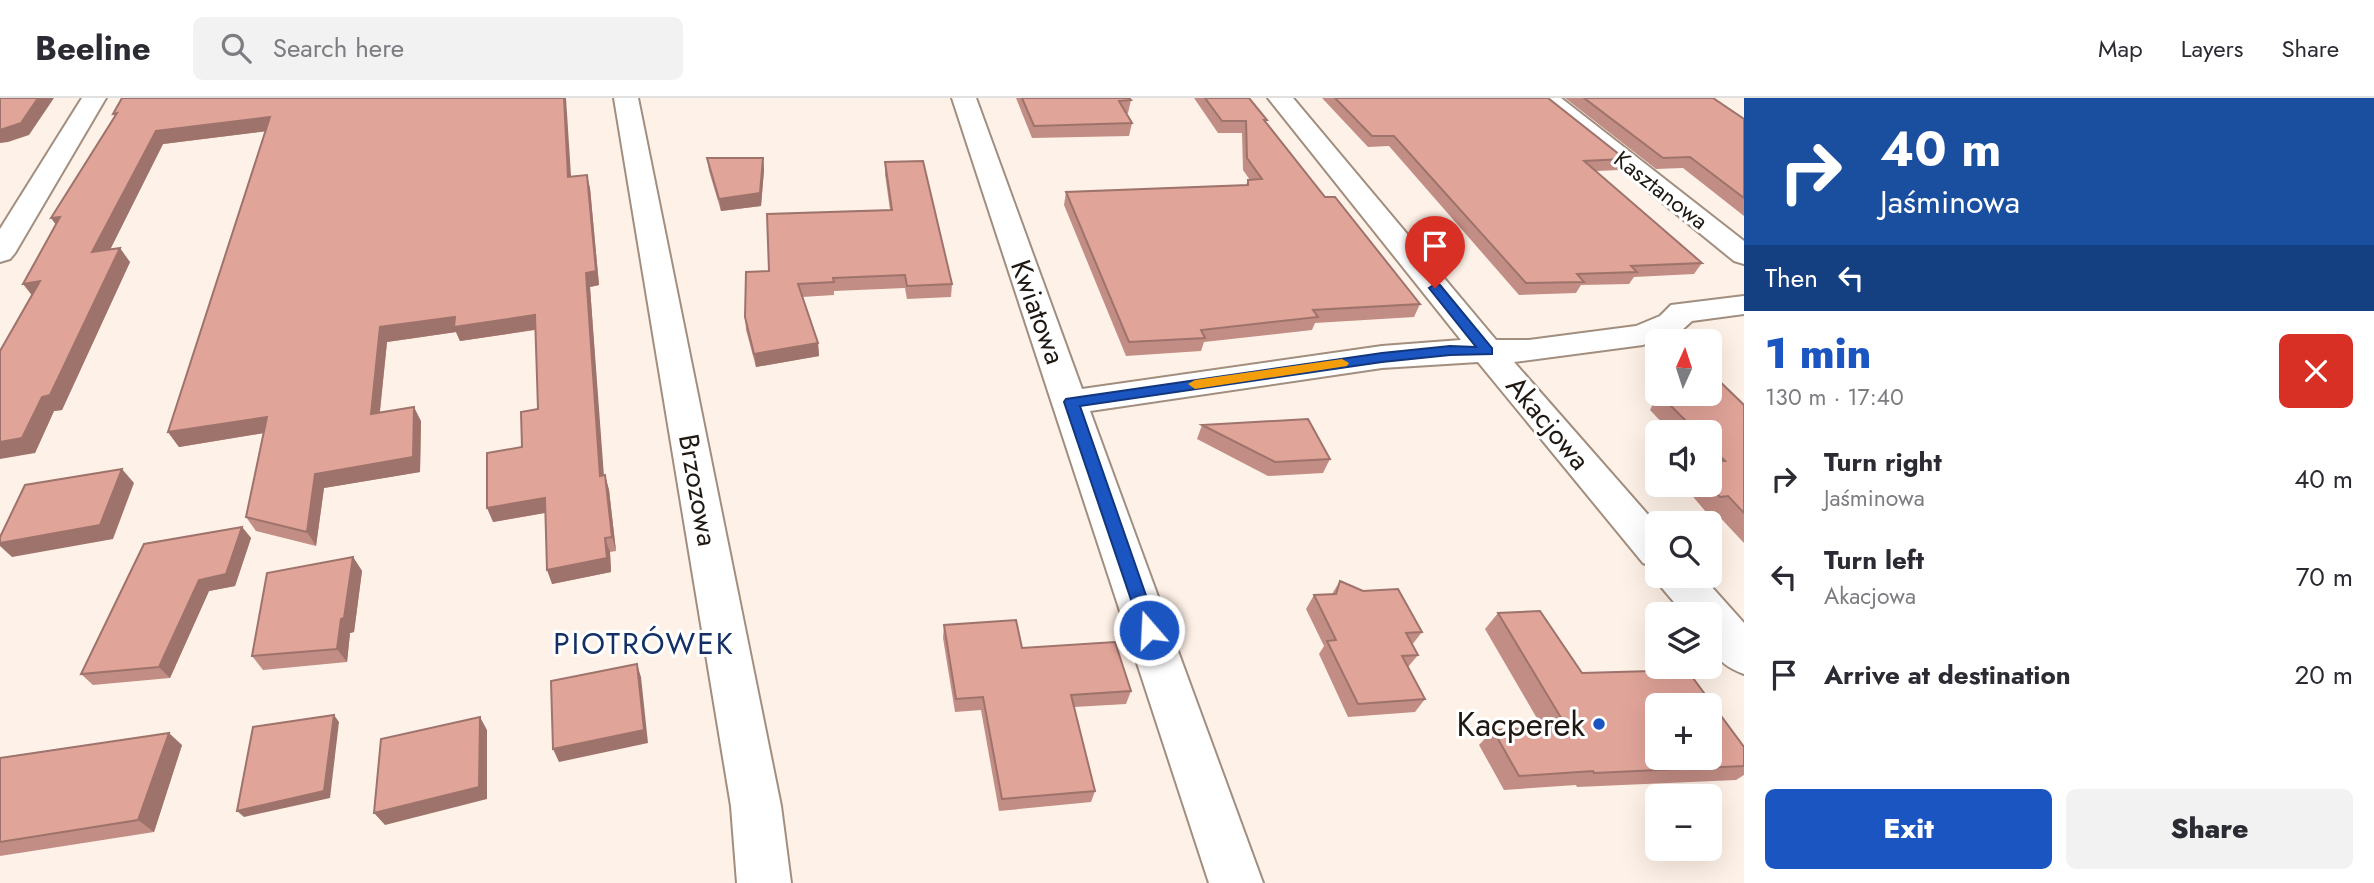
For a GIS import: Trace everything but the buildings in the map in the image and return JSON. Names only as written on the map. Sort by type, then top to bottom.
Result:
[{"type":"street","points":[[0,253],[94,98]]},
{"type":"street","name":"Brzozowa","points":[[626,98],[756,806],[764,883]]},
{"type":"street","name":"Kwiatowa","points":[[964,98],[994,192],[1071,402],[1236,883]]},
{"type":"street","name":"Akacjowa","points":[[1280,98],[1487,351],[1645,538]]},
{"type":"street","name":"Kasztanowa","points":[[1546,98],[1744,255]]},
{"type":"street","points":[[1071,402],[1382,357],[1450,351],[1529,351],[1643,335],[1671,323],[1682,312],[1744,305]]},
{"type":"street","points":[[1687,588],[1700,602]]},
{"type":"street","points":[[1722,628],[1744,655]]},
{"type":"slow traffic","points":[[1195,384],[1342,363]]},
{"type":"place","name":"Kacperek","points":[[1599,724]]},
{"type":"district","name":"PIOTRÓWEK","points":[[644,643]]},
{"type":"route","points":[[1149,630],[1071,402],[1382,357],[1450,351],[1487,351],[1435,288]]}]
